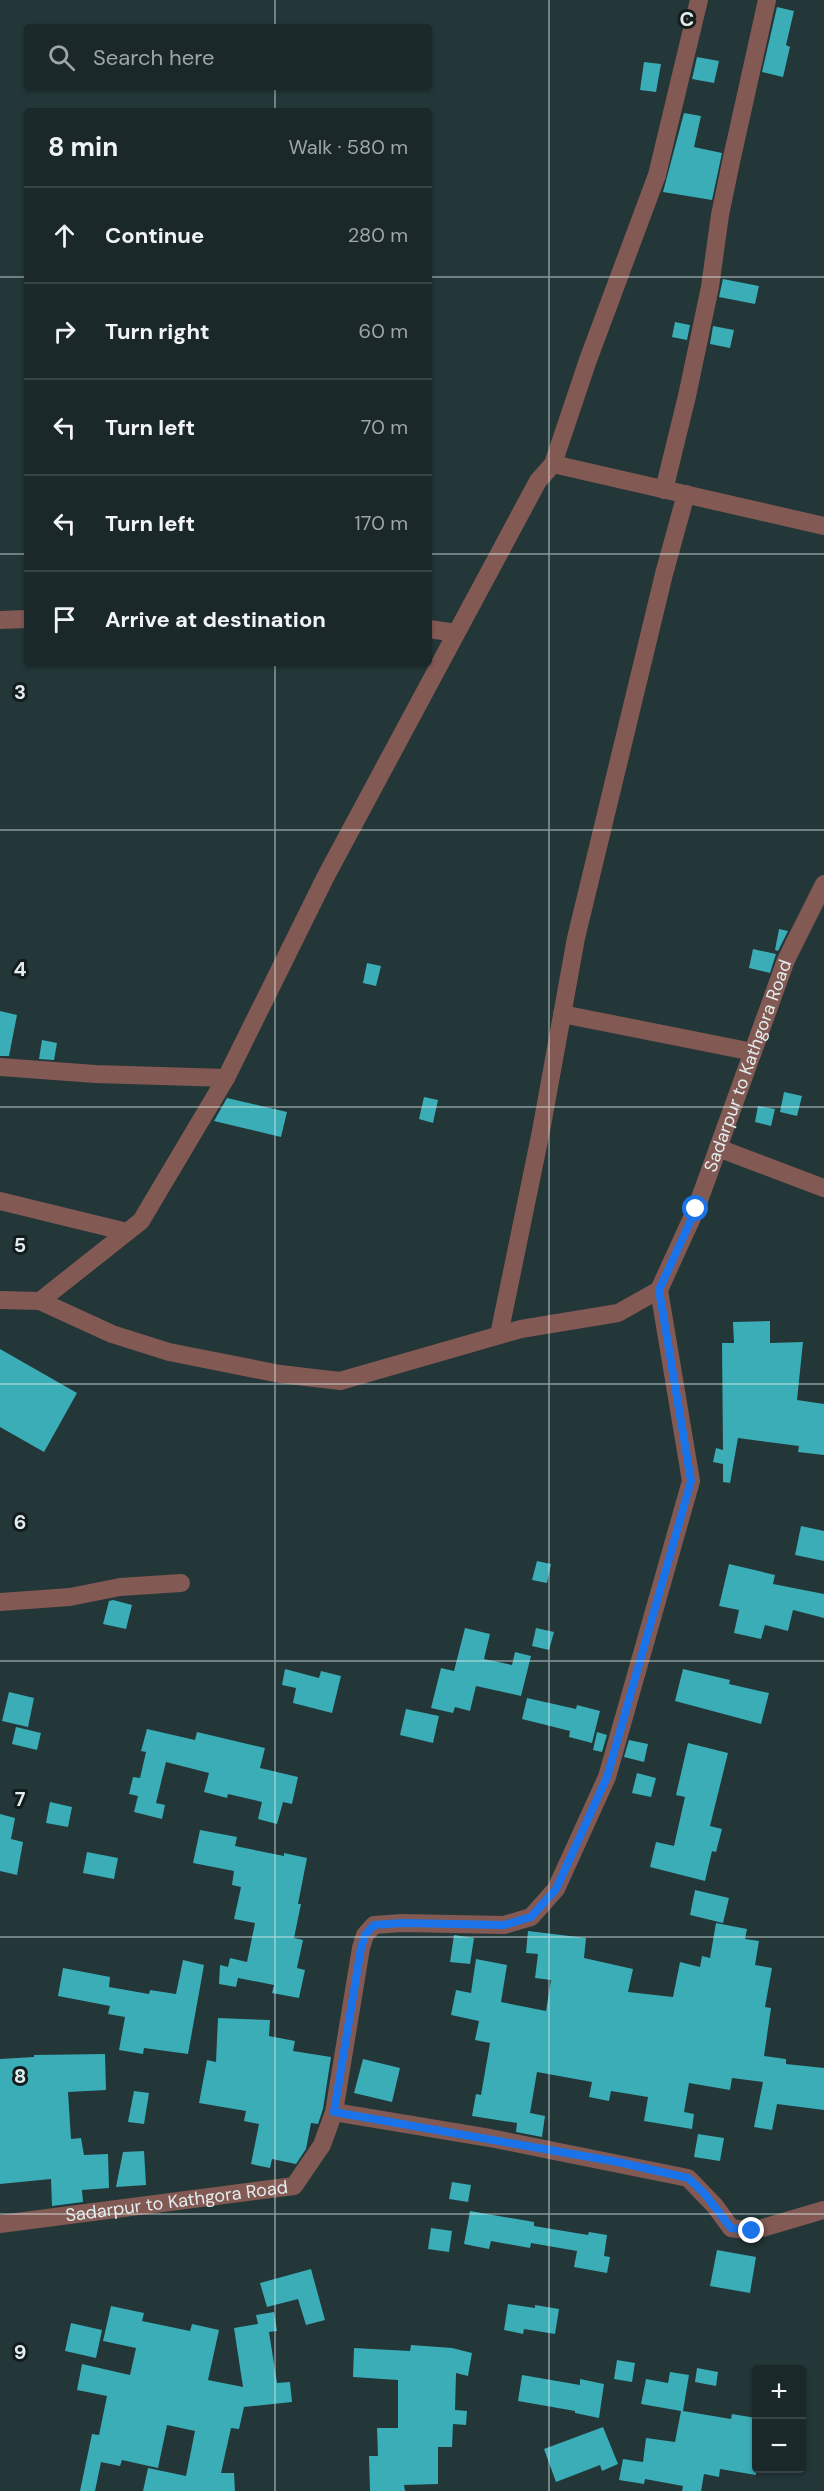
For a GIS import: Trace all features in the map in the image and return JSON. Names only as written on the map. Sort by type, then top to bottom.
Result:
[{"type":"street","points":[[40,1301],[141,1221],[226,1078],[326,876],[538,481],[553,464],[588,360],[657,175],[699,0]]},
{"type":"street","points":[[664,490],[710,287],[730,162],[767,0]]},
{"type":"street","points":[[553,464],[824,526]]},
{"type":"street","points":[[499,1335],[541,1131],[576,938],[686,494]]},
{"type":"street","points":[[0,620],[24,619]]},
{"type":"street","points":[[432,629],[456,633]]},
{"type":"street","name":"Sadarpur to Kathgora Road","points":[[0,2224],[294,2186],[322,2145],[334,2112],[351,1998],[365,1935],[374,1925],[402,1923],[504,1925],[531,1917],[556,1889],[607,1777],[691,1481],[659,1290],[696,1209],[786,960],[824,884]]},
{"type":"street","points":[[562,1014],[753,1052]]},
{"type":"street","points":[[0,1067],[95,1074],[226,1078]]},
{"type":"street","points":[[718,1148],[824,1188]]},
{"type":"street","points":[[0,1201],[127,1232]]},
{"type":"street","points":[[0,1300],[40,1301],[112,1334],[169,1352],[279,1374],[340,1381],[521,1329],[618,1313],[659,1290]]},
{"type":"street","points":[[0,1602],[70,1597],[120,1587],[181,1583]]},
{"type":"street","points":[[334,2112],[514,2142],[688,2178],[704,2193],[731,2228],[752,2231],[824,2210]]},
{"type":"building","points":[[777,7],[794,11],[786,45],[790,47],[783,77],[762,72]]},
{"type":"building","points":[[697,57],[719,61],[714,83],[692,79]]},
{"type":"building","points":[[644,62],[661,64],[656,92],[640,90]]},
{"type":"building","points":[[684,113],[701,116],[694,147],[722,153],[712,200],[663,192]]},
{"type":"building","points":[[723,279],[759,286],[755,304],[719,297]]},
{"type":"building","points":[[675,322],[690,325],[687,340],[672,337]]},
{"type":"building","points":[[713,326],[734,330],[730,348],[710,344]]},
{"type":"building","points":[[779,929],[788,931],[778,951],[775,950]]},
{"type":"building","points":[[753,949],[776,954],[770,973],[749,968]]},
{"type":"building","points":[[367,963],[381,966],[376,986],[363,983]]},
{"type":"building","points":[[0,1011],[17,1015],[9,1056],[0,1056]]},
{"type":"building","points":[[42,1040],[57,1043],[54,1060],[39,1059]]},
{"type":"building","points":[[784,1092],[802,1096],[797,1116],[780,1112]]},
{"type":"building","points":[[424,1097],[438,1100],[433,1123],[419,1119]]},
{"type":"building","points":[[227,1098],[287,1112],[281,1137],[214,1121]]},
{"type":"building","points":[[758,1106],[775,1109],[771,1126],[755,1122]]},
{"type":"building","points":[[770,1321],[770,1343],[803,1342],[797,1400],[824,1404],[824,1455],[798,1452],[799,1446],[738,1438],[730,1483],[723,1482],[723,1464],[713,1462],[716,1448],[723,1450],[722,1343],[734,1343],[733,1322]]},
{"type":"building","points":[[0,1349],[77,1393],[44,1452],[0,1427]]},
{"type":"building","points":[[801,1526],[824,1531],[824,1561],[795,1555]]},
{"type":"building","points":[[537,1561],[551,1564],[547,1583],[532,1580]]},
{"type":"building","points":[[729,1564],[775,1575],[773,1584],[824,1594],[824,1618],[793,1610],[788,1631],[765,1625],[761,1639],[734,1633],[739,1610],[719,1606]]},
{"type":"building","points":[[109,1601],[132,1605],[126,1629],[103,1624]]},
{"type":"building","points":[[465,1628],[490,1634],[484,1659],[512,1665],[515,1652],[531,1656],[521,1696],[476,1686],[470,1711],[455,1707],[453,1713],[431,1708],[441,1668],[454,1671]]},
{"type":"building","points":[[536,1628],[554,1632],[549,1650],[532,1646]]},
{"type":"building","points":[[285,1669],[319,1678],[321,1671],[341,1676],[332,1713],[293,1703],[296,1688],[282,1685]]},
{"type":"building","points":[[683,1669],[730,1680],[729,1684],[769,1693],[761,1724],[675,1701]]},
{"type":"building","points":[[9,1692],[34,1698],[28,1727],[2,1721]]},
{"type":"building","points":[[527,1698],[576,1709],[577,1705],[600,1711],[592,1743],[569,1737],[570,1731],[522,1719]]},
{"type":"building","points":[[406,1709],[439,1716],[433,1743],[400,1735]]},
{"type":"building","points":[[16,1727],[41,1733],[37,1750],[12,1744]]},
{"type":"building","points":[[147,1729],[195,1740],[197,1732],[265,1748],[260,1768],[298,1777],[292,1804],[283,1802],[277,1824],[258,1819],[262,1802],[228,1794],[227,1798],[204,1792],[209,1773],[166,1762],[156,1803],[165,1805],[162,1819],[134,1812],[138,1796],[129,1794],[133,1777],[140,1778],[146,1752],[141,1751]]},
{"type":"building","points":[[597,1732],[607,1735],[602,1752],[593,1750]]},
{"type":"building","points":[[629,1740],[648,1744],[644,1762],[624,1757]]},
{"type":"building","points":[[688,1743],[728,1753],[710,1826],[722,1829],[716,1852],[712,1851],[705,1881],[650,1867],[656,1842],[674,1846],[685,1797],[676,1795]]},
{"type":"building","points":[[637,1773],[656,1778],[651,1797],[632,1793]]},
{"type":"building","points":[[50,1802],[72,1807],[68,1827],[46,1823]]},
{"type":"building","points":[[0,1814],[15,1818],[11,1839],[23,1842],[17,1875],[0,1871]]},
{"type":"building","points":[[200,1830],[237,1837],[235,1846],[284,1856],[284,1853],[307,1858],[294,1938],[303,1940],[297,1968],[305,1970],[299,1998],[272,1993],[274,1985],[238,1978],[236,1987],[219,1984],[220,1965],[228,1967],[230,1958],[247,1962],[255,1923],[234,1919],[241,1887],[232,1885],[234,1871],[193,1863]]},
{"type":"building","points":[[87,1852],[118,1858],[114,1879],[83,1873]]},
{"type":"building","points":[[695,1890],[729,1898],[723,1923],[690,1915]]},
{"type":"building","points":[[716,1923],[747,1929],[745,1939],[759,1941],[755,1965],[772,1968],[765,2007],[771,2008],[764,2056],[786,2059],[786,2064],[824,2068],[824,2110],[777,2104],[772,2130],[754,2127],[763,2082],[732,2078],[730,2090],[689,2083],[684,2112],[694,2114],[692,2129],[644,2121],[648,2097],[611,2091],[609,2101],[589,2097],[592,2082],[537,2072],[530,2113],[545,2116],[542,2137],[516,2132],[517,2123],[472,2116],[476,2094],[481,2095],[490,2043],[475,2040],[479,2021],[451,2015],[456,1990],[471,1993],[476,1959],[507,1965],[501,2002],[546,2011],[551,1980],[535,1978],[538,1954],[526,1953],[528,1931],[586,1938],[584,1958],[633,1969],[628,1992],[673,1997],[680,1962],[700,1967],[702,1956],[710,1958]]},
{"type":"building","points":[[454,1935],[474,1938],[470,1964],[450,1962]]},
{"type":"building","points":[[183,1960],[204,1965],[188,2054],[144,2048],[143,2054],[119,2050],[125,2017],[108,2014],[110,2006],[58,1996],[63,1968],[110,1977],[109,1987],[149,1994],[150,1990],[176,1994]]},
{"type":"building","points":[[218,2018],[270,2020],[269,2036],[295,2041],[293,2051],[331,2057],[323,2109],[318,2124],[311,2123],[306,2149],[296,2164],[272,2159],[270,2168],[251,2164],[259,2124],[244,2121],[246,2111],[199,2103],[207,2060],[216,2062]]},
{"type":"building","points":[[105,2054],[106,2090],[68,2092],[71,2139],[81,2138],[84,2155],[108,2154],[109,2188],[82,2190],[83,2202],[52,2206],[51,2179],[0,2184],[0,2059],[34,2057],[34,2055]]},
{"type":"building","points":[[363,2059],[400,2068],[392,2102],[354,2093]]},
{"type":"building","points":[[134,2091],[149,2093],[144,2124],[128,2122]]},
{"type":"building","points":[[698,2134],[724,2138],[720,2161],[694,2157]]},
{"type":"building","points":[[144,2151],[146,2185],[116,2187],[123,2152]]},
{"type":"building","points":[[452,2182],[471,2185],[468,2202],[449,2199]]},
{"type":"building","points":[[470,2211],[534,2222],[534,2226],[588,2235],[589,2232],[607,2235],[604,2256],[610,2257],[607,2273],[574,2267],[577,2251],[531,2243],[530,2248],[491,2241],[489,2249],[464,2244]]},
{"type":"building","points":[[431,2228],[452,2231],[449,2252],[428,2249]]},
{"type":"building","points":[[717,2250],[756,2257],[750,2293],[710,2286]]},
{"type":"building","points":[[311,2269],[325,2320],[306,2325],[298,2299],[267,2307],[260,2283]]},
{"type":"building","points":[[508,2304],[559,2309],[555,2334],[524,2329],[523,2334],[504,2330]]},
{"type":"building","points":[[111,2306],[144,2313],[142,2321],[190,2331],[192,2324],[219,2330],[208,2380],[243,2387],[234,2328],[258,2324],[256,2315],[274,2312],[277,2331],[269,2332],[277,2383],[290,2382],[292,2402],[244,2407],[239,2429],[231,2428],[221,2473],[234,2473],[235,2491],[143,2491],[148,2468],[186,2476],[195,2431],[167,2425],[158,2468],[122,2460],[120,2466],[101,2462],[95,2491],[80,2491],[92,2434],[99,2435],[107,2396],[77,2390],[82,2364],[130,2375],[136,2348],[103,2341]]},
{"type":"building","points":[[71,2323],[102,2330],[96,2358],[65,2351]]},
{"type":"building","points":[[411,2345],[452,2348],[472,2353],[468,2376],[456,2373],[455,2410],[467,2411],[466,2425],[453,2424],[452,2447],[438,2447],[438,2484],[404,2485],[405,2491],[370,2491],[369,2456],[378,2456],[377,2428],[398,2428],[398,2380],[353,2377],[354,2348],[410,2351]]},
{"type":"building","points":[[617,2360],[635,2363],[632,2382],[614,2379]]},
{"type":"building","points":[[697,2368],[718,2372],[716,2386],[695,2382]]},
{"type":"building","points":[[670,2372],[689,2375],[683,2411],[731,2419],[732,2414],[752,2417],[752,2473],[756,2475],[720,2469],[719,2477],[704,2474],[701,2491],[682,2491],[683,2486],[645,2479],[644,2484],[619,2480],[623,2459],[643,2462],[646,2438],[675,2442],[681,2411],[641,2404],[646,2379],[668,2383]]},
{"type":"building","points":[[522,2375],[580,2385],[580,2379],[604,2384],[599,2418],[575,2413],[575,2411],[518,2401]]},
{"type":"building","points":[[603,2427],[618,2464],[602,2471],[600,2465],[556,2482],[544,2449]]},
{"type":"route","points":[[696,1209],[659,1290],[691,1481],[607,1777],[556,1889],[531,1917],[504,1925],[402,1923],[374,1925],[365,1935],[351,1998],[334,2112],[490,2138],[618,2162],[688,2178],[704,2193],[731,2228],[752,2231]]}]
